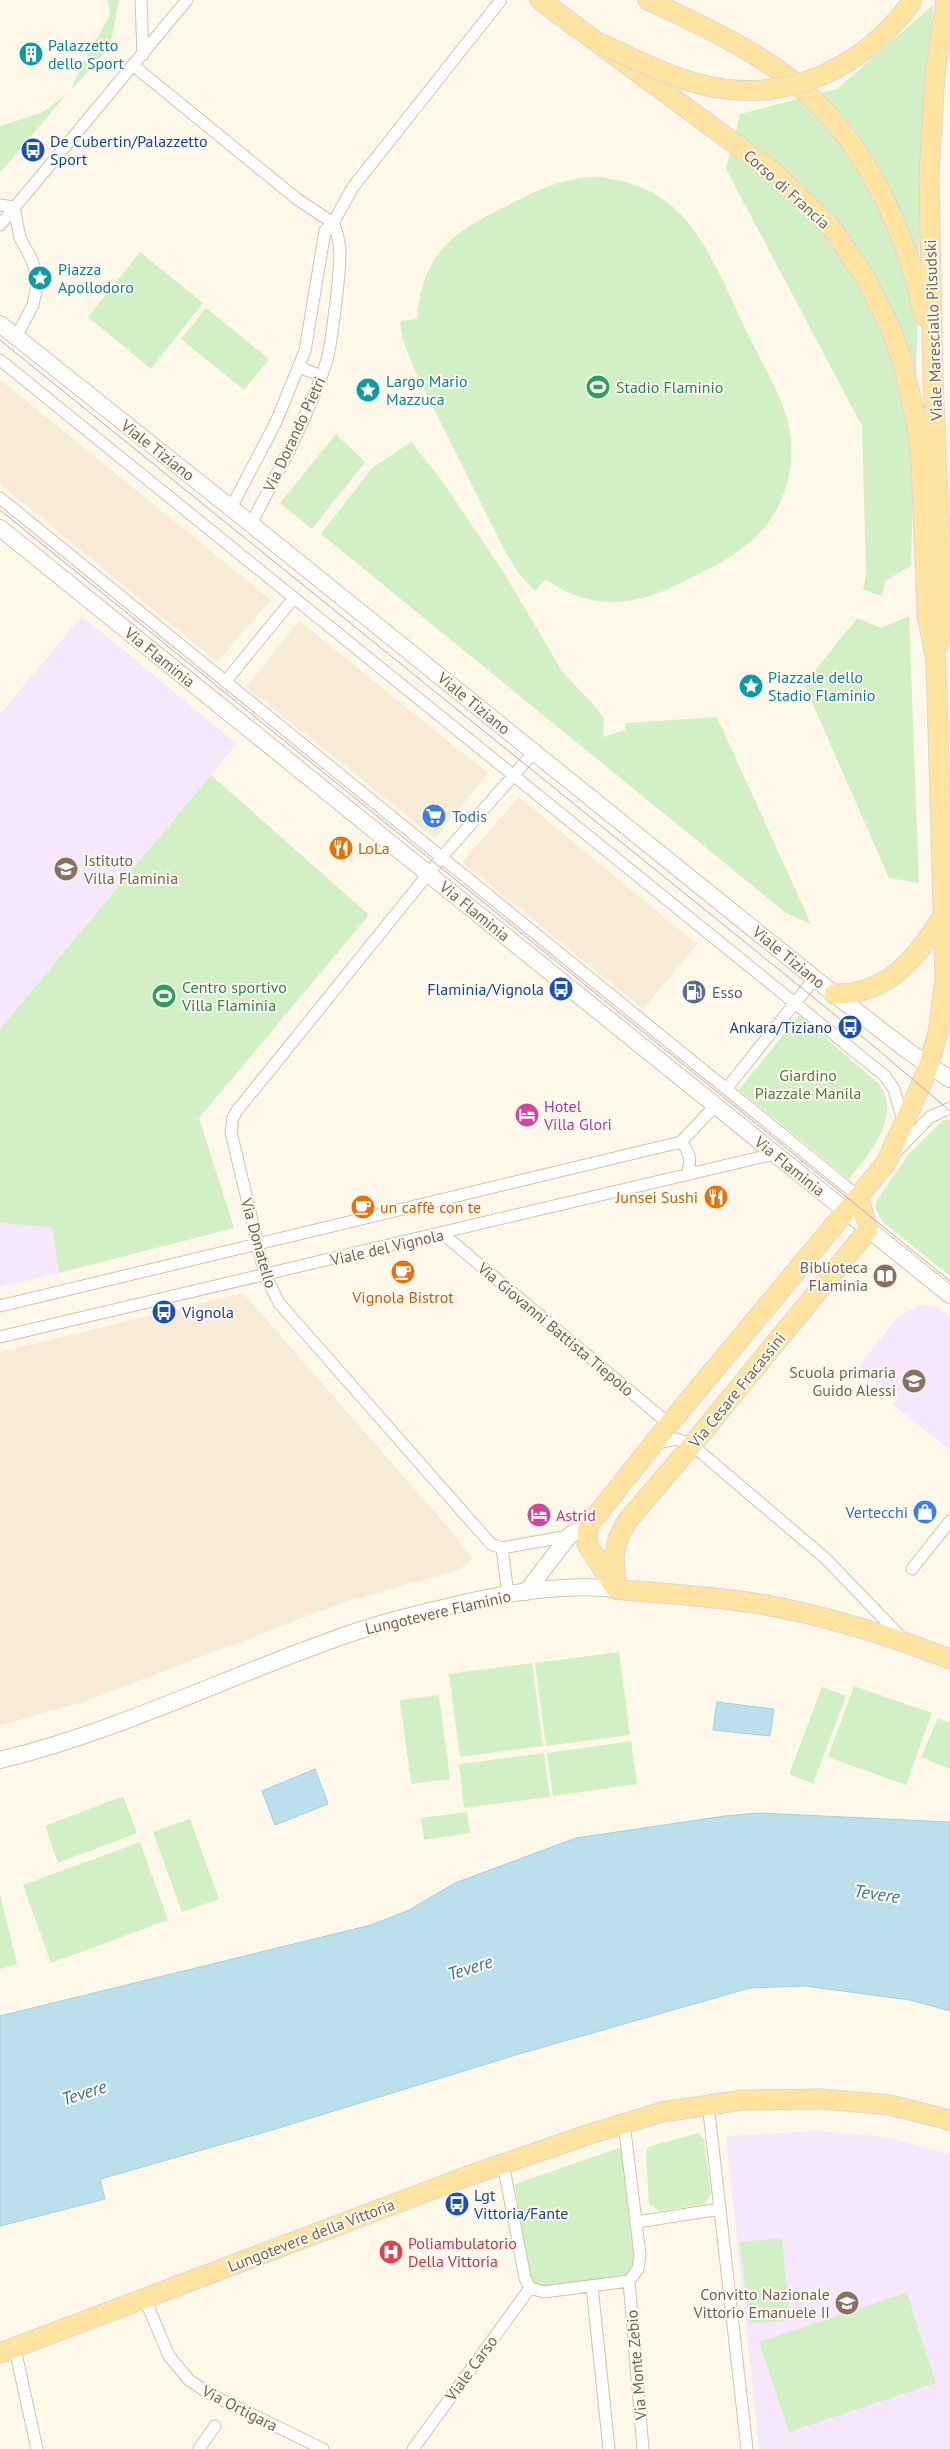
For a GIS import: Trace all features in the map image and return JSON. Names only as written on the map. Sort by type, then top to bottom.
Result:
[{"type":"main road","name":"Corso di Francia","points":[[540,0],[602,44],[674,100],[734,142],[787,184],[832,228],[866,279],[890,327],[909,385]]},
{"type":"main road","points":[[648,0],[717,34],[786,76],[826,112],[846,137],[876,184],[900,236],[924,314],[934,379]]},
{"type":"main road","name":"Corso di Francia","points":[[602,44],[668,73],[700,84],[744,91],[773,89],[816,79],[854,59],[889,31],[913,0]]},
{"type":"main road","name":"Viale Maresciallo Pilsudski","points":[[939,568],[930,142],[935,76],[946,0]]},
{"type":"main road","name":"Viale Maresciallo Pilsudski","points":[[909,385],[939,568],[943,612],[936,661],[944,978]]},
{"type":"main road","points":[[834,994],[852,994],[898,972],[920,951],[942,917]]},
{"type":"main road","points":[[944,978],[950,1019]]},
{"type":"main road","name":"Via Cesare Fracassini","points":[[591,1521],[886,1163],[928,1065],[938,1033],[944,978]]},
{"type":"main road","points":[[858,1196],[868,1230]]},
{"type":"main road","name":"Via Cesare Fracassini","points":[[616,1589],[614,1555],[624,1526],[868,1230]]},
{"type":"main road","points":[[591,1521],[586,1533],[587,1544],[616,1589]]},
{"type":"main road","name":"Lungotevere Flaminio","points":[[616,1589],[760,1604],[839,1621],[907,1643],[950,1660]]},
{"type":"main road","name":"Lungotevere della Vittoria","points":[[7,2351],[503,2163],[624,2122],[708,2103],[781,2098],[841,2100],[890,2105],[950,2120]]},
{"type":"street","points":[[141,0],[143,55]]},
{"type":"street","points":[[0,225],[187,0]]},
{"type":"street","name":"Via Dorando Pietri","points":[[231,508],[276,422],[307,343],[323,236],[353,187],[495,2]]},
{"type":"street","points":[[134,66],[290,193],[332,223]]},
{"type":"street","points":[[0,205],[14,207]]},
{"type":"street","points":[[14,207],[20,238],[32,260],[38,281],[33,305],[16,338]]},
{"type":"street","name":"Via Dorando Pietri","points":[[251,524],[294,440],[321,376],[332,333],[339,271],[340,240],[332,223]]},
{"type":"street","name":"Viale Tiziano","points":[[0,324],[834,994],[928,1065],[950,1079]]},
{"type":"street","name":"Viale Tiziano","points":[[1,363],[885,1076],[894,1089],[904,1122]]},
{"type":"street","points":[[298,367],[321,376]]},
{"type":"street","name":"Via Flaminia","points":[[0,498],[858,1196]]},
{"type":"street","name":"Via Flaminia","points":[[0,528],[950,1295]]},
{"type":"street","points":[[225,682],[293,599]]},
{"type":"street","name":"Via Donatello","points":[[502,1548],[491,1544],[274,1297],[265,1275],[257,1244],[232,1132],[233,1118],[441,858],[534,752]]},
{"type":"street","points":[[727,1088],[816,978]]},
{"type":"street","points":[[687,1174],[690,1165],[690,1155],[681,1142],[715,1106]]},
{"type":"street","points":[[886,1163],[930,1117],[950,1108]]},
{"type":"street","name":"Viale del Vignola","points":[[0,1306],[681,1142]]},
{"type":"street","name":"Viale del Vignola","points":[[0,1338],[774,1154]]},
{"type":"street","name":"Via Giovanni Battista Tiepolo","points":[[443,1234],[669,1424]]},
{"type":"street","points":[[653,1444],[677,1439],[692,1445],[825,1558],[907,1643]]},
{"type":"street","points":[[526,1592],[569,1536],[591,1521]]},
{"type":"street","points":[[912,1569],[950,1521]]},
{"type":"street","points":[[508,1594],[502,1548],[569,1536]]},
{"type":"street","name":"Lungotevere Flaminio","points":[[0,1760],[94,1731],[367,1627],[508,1594],[581,1588],[616,1589]]},
{"type":"street","points":[[708,2103],[746,2449]]},
{"type":"street","points":[[503,2163],[525,2278],[530,2288],[544,2292],[629,2281],[635,2275],[639,2264],[637,2222],[624,2122]]},
{"type":"street","points":[[637,2222],[720,2208]]},
{"type":"street","name":"Via Monte Zebio","points":[[629,2281],[643,2449]]},
{"type":"street","points":[[592,2286],[609,2449]]},
{"type":"street","name":"Viale Carso","points":[[413,2449],[530,2288]]},
{"type":"street","name":"Via Ortigara","points":[[145,2299],[169,2356],[189,2380],[210,2394],[323,2449]]},
{"type":"street","points":[[7,2351],[37,2449]]},
{"type":"street","points":[[199,2449],[215,2426]]},
{"type":"shaded area","points":[[2,381],[271,600],[217,662],[0,484],[0,384]]},
{"type":"shaded area","name":"Istituto Villa Flaminia","points":[[82,616],[237,744],[0,1029],[0,714]]},
{"type":"shaded area","points":[[299,621],[488,773],[435,838],[246,687]]},
{"type":"shaded area","points":[[519,797],[697,944],[643,1009],[462,862]]},
{"type":"shaded area","points":[[0,1223],[52,1227],[59,1273],[0,1287]]},
{"type":"shaded area","points":[[243,1293],[446,1525],[471,1557],[469,1563],[458,1570],[339,1604],[83,1702],[0,1725],[0,1352]]},
{"type":"shaded area","name":"Scuola primaria Guido Alessi","points":[[920,1305],[939,1308],[950,1317],[950,1450],[892,1404],[898,1397],[859,1366],[898,1317]]},
{"type":"shaded area","name":"Convitto Nazionale Vittorio Emanuele II","points":[[820,2131],[885,2137],[950,2154],[950,2449],[759,2449],[726,2136]]},
{"type":"green space","points":[[108,0],[119,0],[110,47],[72,89],[74,81],[110,15]]},
{"type":"green space","points":[[933,5],[920,228],[911,566],[885,581],[882,596],[863,590],[866,574],[862,426],[726,169],[740,114],[837,89]]},
{"type":"green space","points":[[66,95],[0,172],[0,126],[41,113]]},
{"type":"green space","name":"Stadio Flaminio","points":[[595,177],[627,182],[656,195],[674,208],[698,236],[718,270],[778,394],[789,427],[791,445],[788,481],[782,498],[774,515],[751,541],[722,562],[658,593],[625,601],[609,602],[577,596],[561,589],[546,579],[535,591],[519,574],[506,553],[416,373],[403,341],[400,321],[417,319],[420,295],[434,259],[459,234],[492,213],[542,189],[562,182]]},
{"type":"green space","points":[[140,252],[203,303],[151,369],[88,317]]},
{"type":"green space","points":[[206,308],[269,359],[244,390],[181,339]]},
{"type":"green space","points":[[336,434],[365,462],[312,529],[280,503]]},
{"type":"green space","points":[[411,442],[440,478],[506,576],[562,671],[604,717],[603,737],[625,730],[626,723],[717,717],[811,924],[786,913],[321,534],[372,468]]},
{"type":"green space","points":[[909,616],[919,883],[889,878],[804,684],[857,618],[881,628]]},
{"type":"green space","name":"Centro sportivo Villa Flaminia","points":[[211,775],[369,915],[199,1118],[234,1228],[59,1273],[52,1227],[0,1223],[0,1029]]},
{"type":"green space","name":"Giardino Piazzale Manila","points":[[799,1015],[879,1084],[885,1096],[887,1109],[885,1122],[880,1134],[866,1158],[849,1179],[739,1090]]},
{"type":"green space","points":[[943,1120],[950,1120],[950,1276],[882,1221],[875,1207],[877,1200],[909,1154]]},
{"type":"green space","points":[[619,1652],[630,1735],[546,1746],[535,1663]]},
{"type":"green space","points":[[532,1663],[543,1746],[460,1757],[449,1674]]},
{"type":"green space","points":[[854,1686],[932,1713],[906,1785],[828,1757]]},
{"type":"green space","points":[[822,1687],[846,1696],[813,1784],[789,1774]]},
{"type":"green space","points":[[439,1695],[450,1779],[411,1784],[400,1700]]},
{"type":"green space","points":[[938,1718],[950,1723],[950,1769],[921,1757]]},
{"type":"green space","points":[[631,1741],[637,1784],[553,1796],[547,1753]]},
{"type":"green space","points":[[544,1753],[550,1797],[464,1808],[459,1764]]},
{"type":"green space","points":[[123,1796],[137,1833],[58,1863],[45,1826]]},
{"type":"green space","points":[[467,1812],[470,1833],[424,1840],[421,1818]]},
{"type":"green space","points":[[190,1819],[219,1899],[182,1912],[153,1832]]},
{"type":"green space","points":[[140,1842],[168,1920],[51,1963],[23,1885]]},
{"type":"green space","points":[[0,1895],[17,1964],[0,1969]]},
{"type":"green space","points":[[698,2133],[704,2139],[711,2194],[705,2204],[660,2211],[649,2204],[646,2153],[648,2147]]},
{"type":"green space","points":[[622,2147],[635,2264],[626,2278],[537,2288],[529,2282],[515,2184]]},
{"type":"green space","points":[[782,2238],[790,2320],[749,2324],[740,2242]]},
{"type":"green space","points":[[907,2293],[936,2383],[789,2432],[759,2342]]},
{"type":"water","points":[[717,1702],[774,1709],[770,1736],[713,1730]]},
{"type":"water","points":[[315,1769],[328,1804],[275,1825],[262,1791]]},
{"type":"water","name":"Tevere","points":[[759,1813],[950,1822],[950,2011],[910,2000],[805,1986],[750,1988],[519,2054],[272,2130],[100,2179],[105,2199],[0,2226],[0,2016],[371,1925],[407,1911],[455,1883],[576,1838],[725,1816]]},
{"type":"tram line","points":[[0,340],[876,1048],[950,1111]]},
{"type":"tram line","points":[[0,510],[950,1281]]},
{"type":"place","name":"Palazzetto dello Sport","points":[[31,54]]},
{"type":"place","name":"De Cubertin/Palazzetto Sport","points":[[33,150]]},
{"type":"place","name":"Piazza Apollodoro","points":[[40,278]]},
{"type":"place","name":"Stadio Flaminio","points":[[598,387]]},
{"type":"place","name":"Largo Mario Mazzuca","points":[[368,390]]},
{"type":"place","name":"Piazzale dello Stadio Flaminio","points":[[751,686]]},
{"type":"place","name":"Todis","points":[[434,816]]},
{"type":"place","name":"LoLa","points":[[341,848]]},
{"type":"place","name":"Istituto Villa Flaminia","points":[[66,869]]},
{"type":"place","name":"Flaminia/Vignola","points":[[561,989]]},
{"type":"place","name":"Esso","points":[[694,992]]},
{"type":"place","name":"Centro sportivo Villa Flaminia","points":[[164,996]]},
{"type":"place","name":"Ankara/Tiziano","points":[[850,1027]]},
{"type":"place","name":"Hotel Villa Glori","points":[[527,1115]]},
{"type":"place","name":"Junsei Sushi","points":[[716,1197]]},
{"type":"place","name":"un caffè con te","points":[[363,1207]]},
{"type":"place","name":"Vignola Bistrot","points":[[403,1272]]},
{"type":"place","name":"Biblioteca Flaminia","points":[[885,1276]]},
{"type":"place","name":"Vignola","points":[[164,1312]]},
{"type":"place","name":"Scuola primaria Guido Alessi","points":[[914,1381]]},
{"type":"place","name":"Vertecchi","points":[[925,1512]]},
{"type":"place","name":"Astrid","points":[[539,1515]]},
{"type":"place","name":"Lgt Vittoria/Fante","points":[[457,2204]]},
{"type":"place","name":"Poliambulatorio Della Vittoria","points":[[391,2252]]},
{"type":"place","name":"Convitto Nazionale Vittorio Emanuele II","points":[[847,2303]]}]
